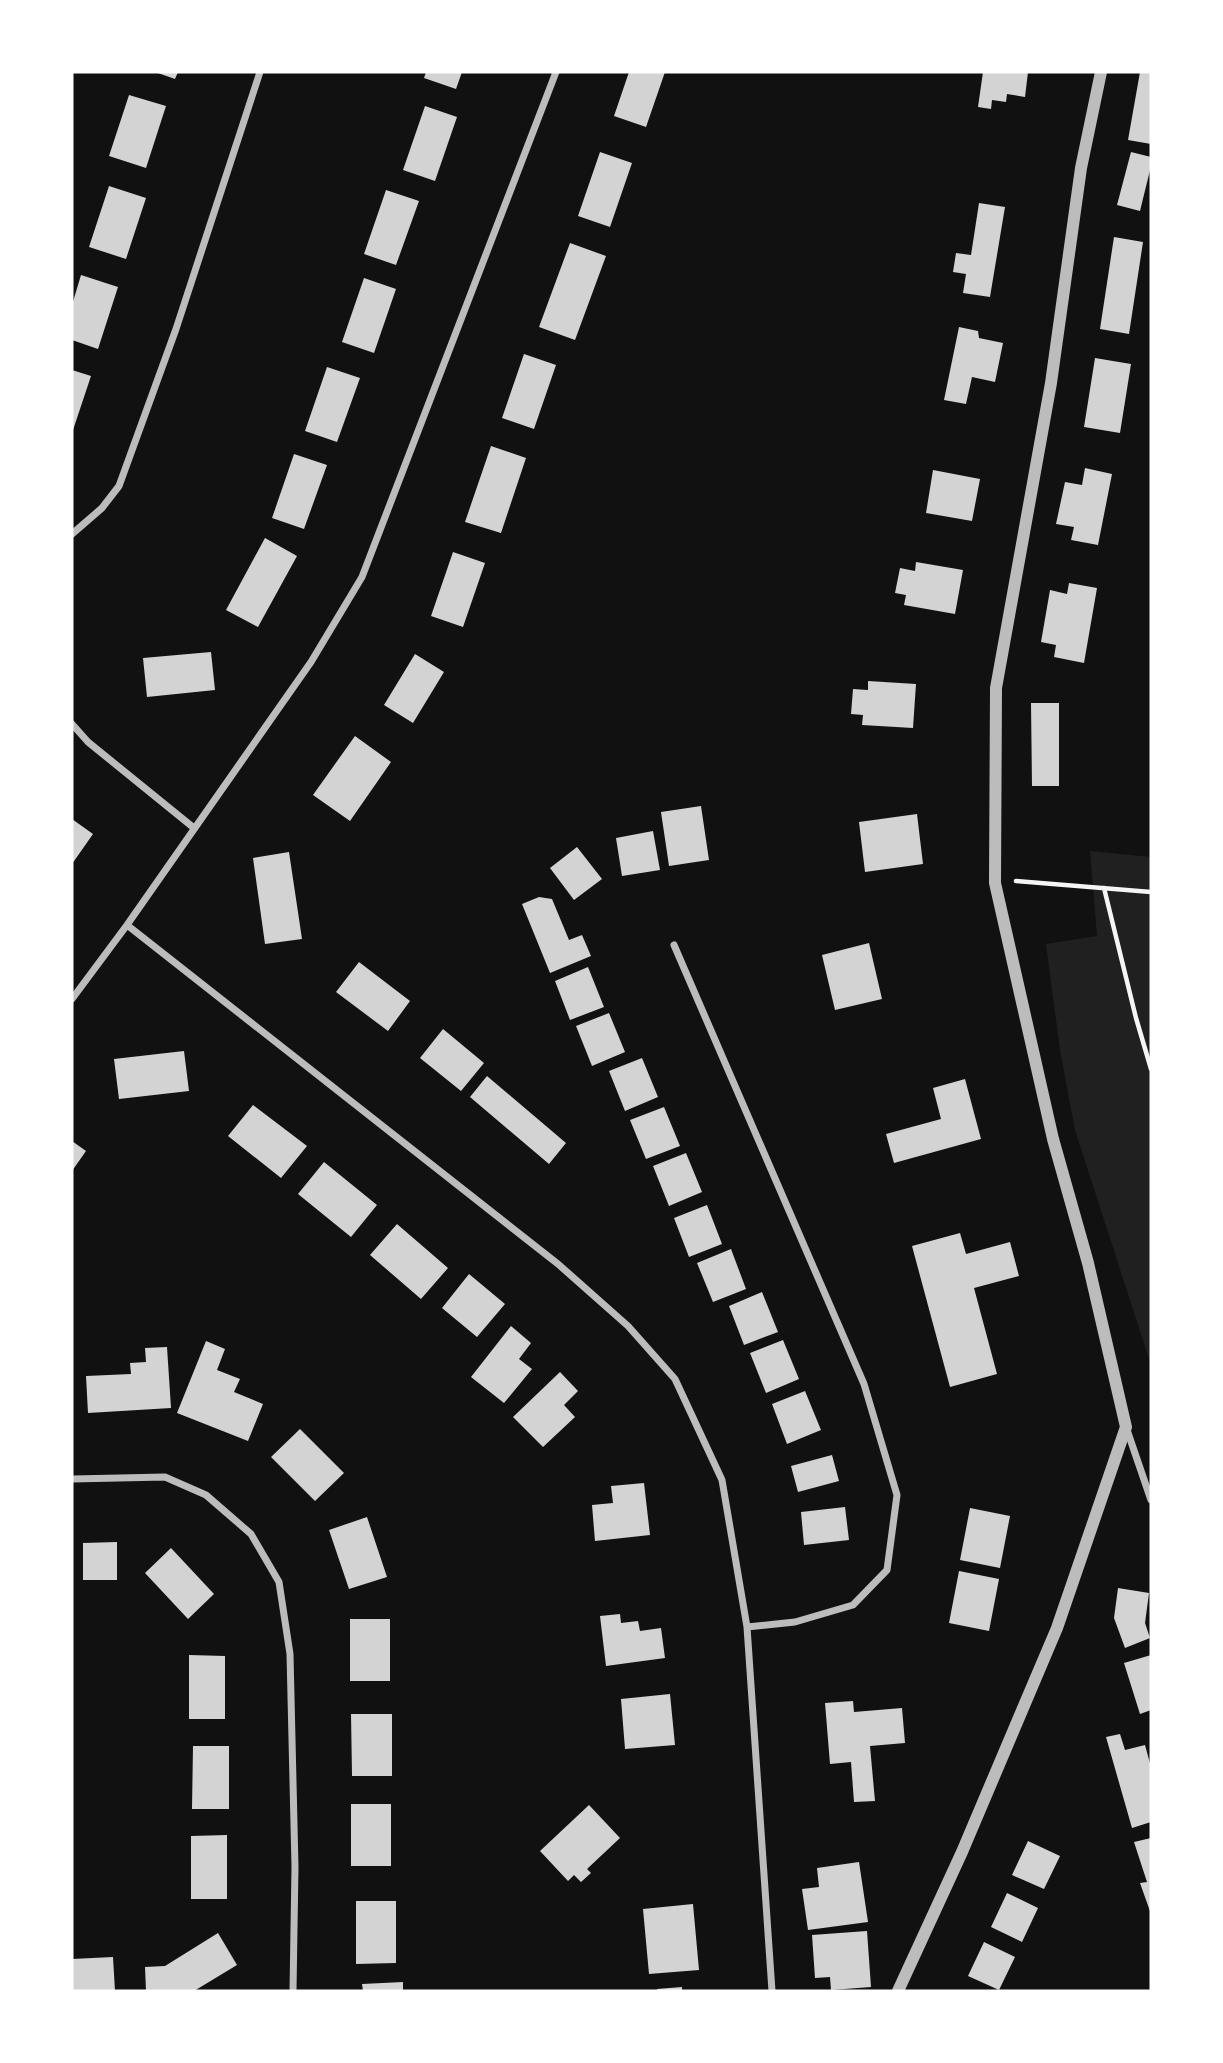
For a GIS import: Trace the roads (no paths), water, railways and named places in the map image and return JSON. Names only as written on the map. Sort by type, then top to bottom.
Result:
[{"type":"street","points":[[72,534],[103,508],[119,486],[176,330],[260,72]]},
{"type":"street","points":[[72,999],[311,662],[362,577],[556,72]]},
{"type":"street","points":[[1101,72],[1081,169],[1051,383],[996,688],[995,880],[1053,1139],[1088,1263],[1126,1427],[1151,1500]]},
{"type":"street","points":[[72,724],[89,742],[194,828]]},
{"type":"street","points":[[127,925],[558,1264],[628,1326],[676,1379],[722,1480],[747,1628],[772,1991]]},
{"type":"street","points":[[674,945],[864,1384],[897,1495],[887,1570],[853,1605],[795,1622],[747,1628]]},
{"type":"street","points":[[898,1991],[962,1852],[1057,1628],[1126,1427]]},
{"type":"street","points":[[72,1479],[165,1477],[206,1494],[251,1534],[278,1582],[290,1654],[295,1867],[293,1991]]}]
